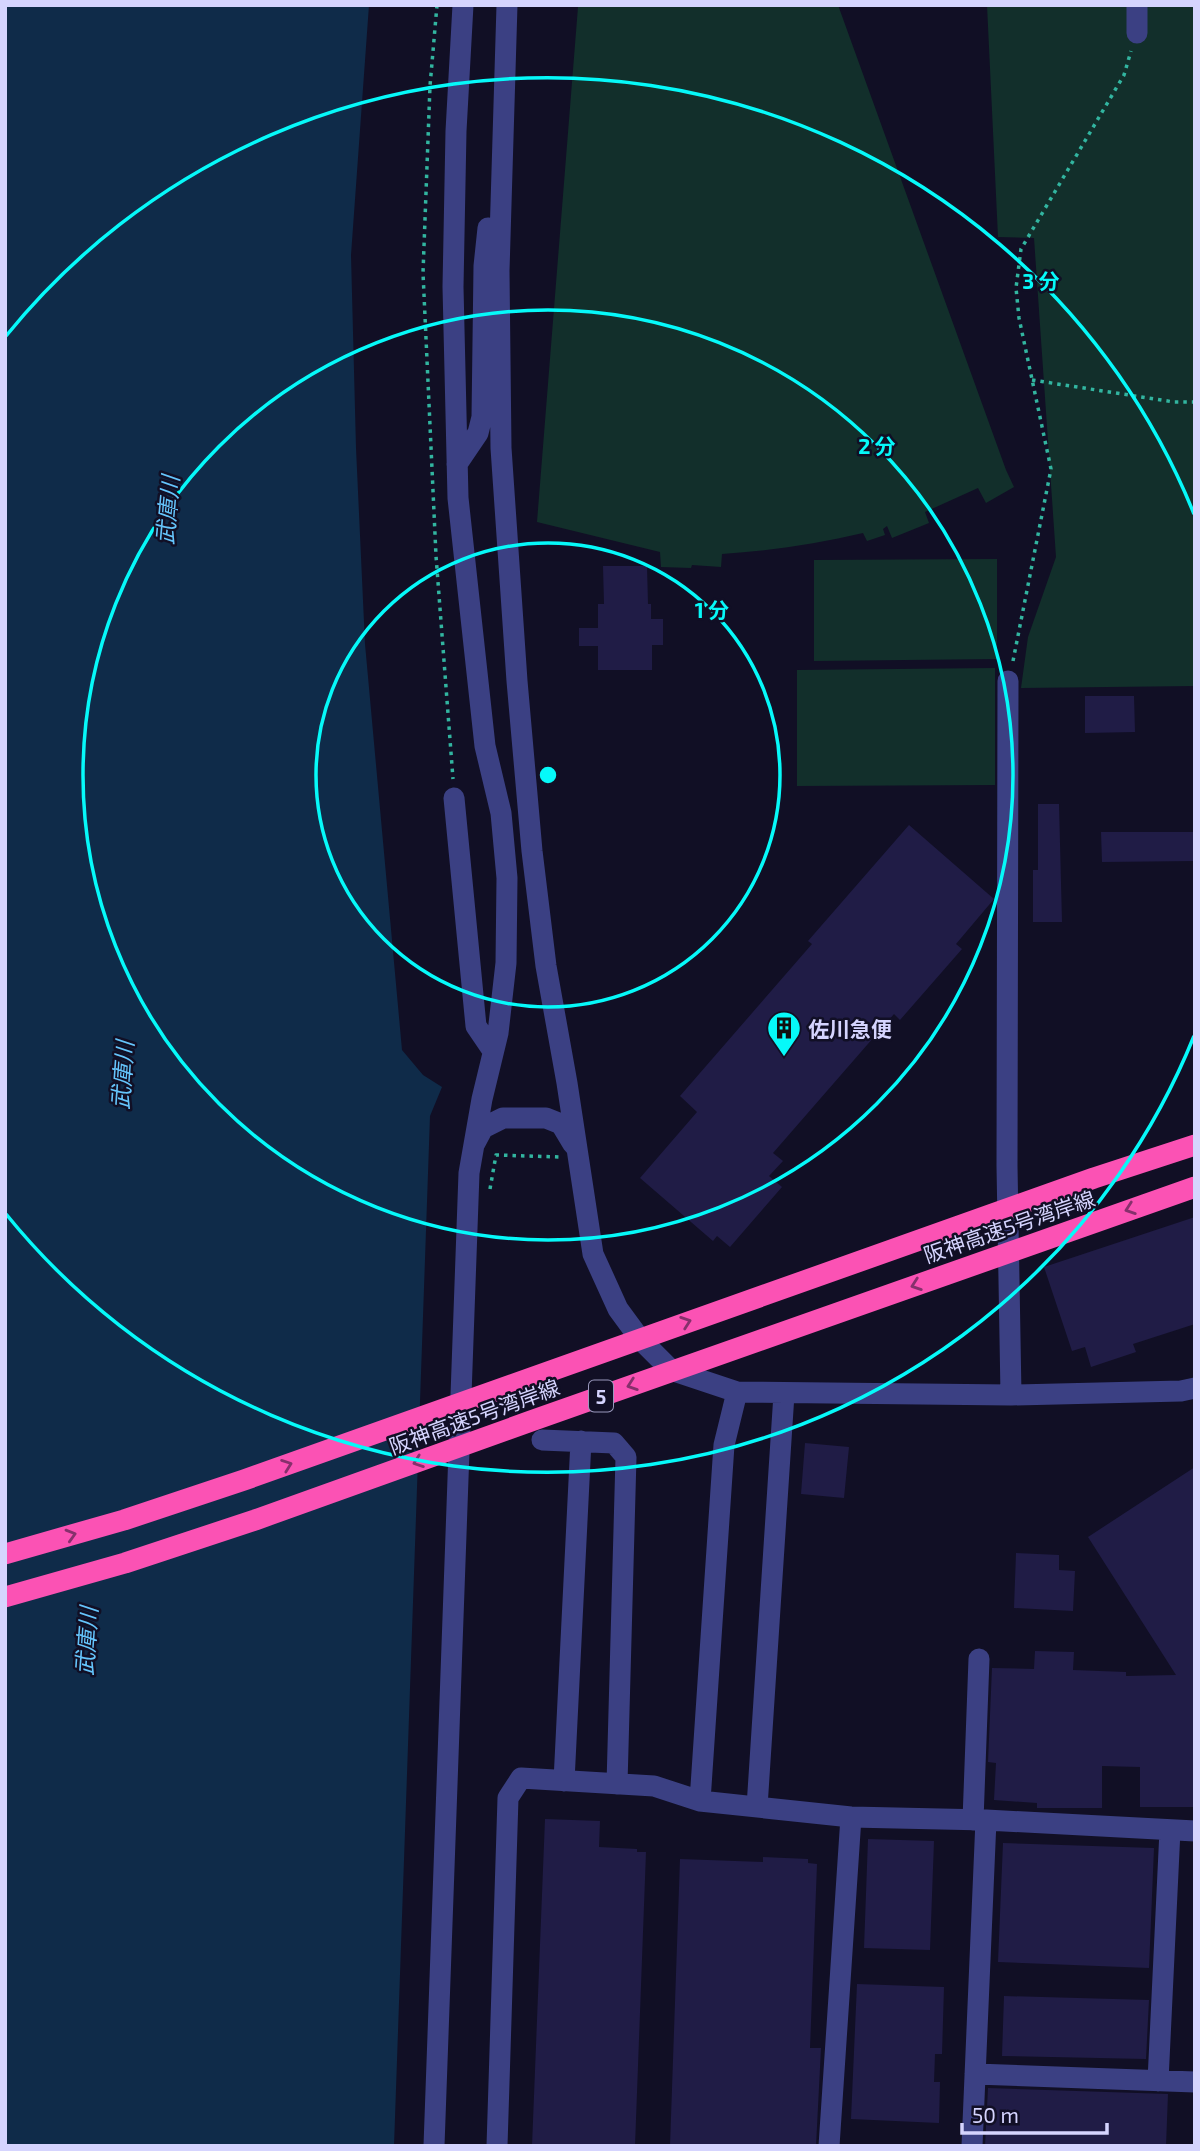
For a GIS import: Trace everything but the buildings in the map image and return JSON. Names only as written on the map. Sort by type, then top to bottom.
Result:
[{"type":"highway","name":"阪神高速5号湾岸線","points":[[5,1555],[124,1520],[244,1480],[1042,1196],[1195,1145]]},
{"type":"highway","name":"阪神高速5号湾岸線","points":[[5,1597],[125,1563],[255,1520],[1195,1187]]},
{"type":"street","points":[[434,2146],[469,1173],[494,1051],[506,962],[507,878],[501,813],[485,746],[457,464],[453,287],[456,131],[463,5]]},
{"type":"street","points":[[507,5],[499,271],[501,448],[517,681],[532,851],[546,967],[567,1083],[575,1149],[593,1254],[618,1309],[639,1339],[671,1370],[737,1392],[1011,1395],[1181,1391],[1195,1388]]},
{"type":"street","points":[[1137,5],[1137,33]]},
{"type":"street","points":[[457,464],[478,433],[481,417],[484,266],[488,229],[502,205]]},
{"type":"street","points":[[1008,681],[1007,1166],[1011,1395]]},
{"type":"street","points":[[454,798],[476,1026],[494,1051]]},
{"type":"street","points":[[473,1147],[483,1128],[503,1118],[546,1118],[561,1124],[575,1149]]},
{"type":"street","points":[[700,1801],[724,1445],[737,1392]]},
{"type":"street","points":[[757,1807],[784,1394]]},
{"type":"street","points":[[542,1440],[614,1443],[626,1457],[617,1784]]},
{"type":"street","points":[[564,1781],[581,1441]]},
{"type":"street","points":[[972,2146],[980,1820],[979,1660]]},
{"type":"street","points":[[497,2146],[508,1798],[521,1778],[654,1786],[700,1801],[851,1817],[1195,1830]]},
{"type":"street","points":[[829,2146],[851,1817]]},
{"type":"street","points":[[1158,2081],[1170,1830]]},
{"type":"street","points":[[975,2074],[1195,2082]]},
{"type":"path","points":[[1008,681],[1051,469],[1019,318],[1016,288],[1021,249],[1124,75],[1137,33]]},
{"type":"path","points":[[1032,380],[1174,402],[1195,402]]},
{"type":"green space","points":[[580,5],[838,5],[1014,487],[986,503],[978,488],[925,512],[929,523],[892,538],[887,526],[883,529],[885,535],[867,541],[863,533],[793,546],[722,554],[721,567],[661,567],[660,552],[537,522]]},
{"type":"green space","points":[[987,5],[1195,5],[1195,686],[1021,688],[1028,637],[1056,557],[1034,238],[998,237]]},
{"type":"green space","points":[[997,559],[997,659],[814,661],[814,560]]},
{"type":"green space","points":[[995,668],[995,785],[797,786],[797,670]]},
{"type":"water","name":"武庫川","points":[[5,5],[369,5],[351,255],[365,644],[402,1050],[423,1075],[442,1087],[430,1116],[394,2146],[5,2146]]},
{"type":"place","name":"佐川急便","points":[[784,1058]]}]
